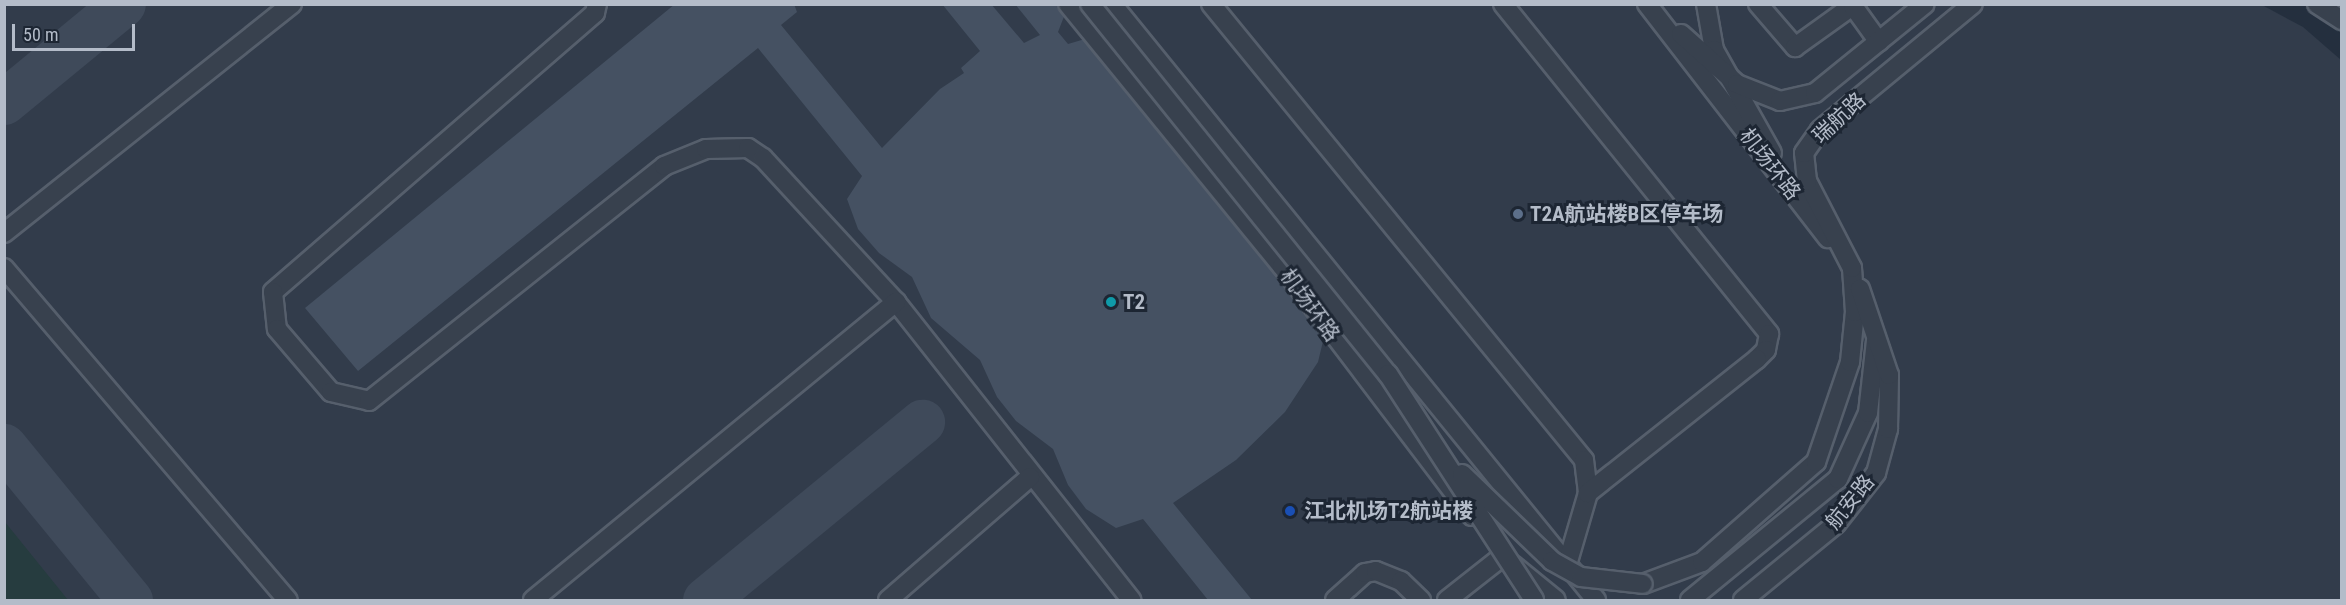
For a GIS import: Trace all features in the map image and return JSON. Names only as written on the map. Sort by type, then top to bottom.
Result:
[{"type":"street","points":[[4,233],[292,4]]},
{"type":"street","points":[[597,4],[595,13],[273,292],[271,310],[277,329],[331,392],[369,400],[664,166],[706,149],[748,148],[763,158],[896,302],[1030,477],[1131,600]]},
{"type":"street","name":"机场环路","points":[[1068,4],[1282,266],[1503,556],[1556,600]]},
{"type":"street","name":"机场环路","points":[[1090,4],[1388,374],[1440,451]]},
{"type":"street","name":"机场环路","points":[[1112,4],[1596,600]]},
{"type":"street","points":[[1211,4],[1584,460],[1588,493],[1567,565]]},
{"type":"street","points":[[1503,4],[1769,334],[1766,350],[1757,359],[1588,493]]},
{"type":"street","points":[[1706,4],[1714,50],[1737,84],[1791,193]]},
{"type":"street","points":[[1758,4],[1795,47],[1854,5],[1879,42]]},
{"type":"street","name":"瑞航路","points":[[1737,84],[1780,101],[1815,93],[1925,4]]},
{"type":"street","name":"瑞航路","points":[[1852,268],[1807,181],[1804,153],[1820,130],[1973,4]]},
{"type":"street","points":[[2317,4],[2342,20]]},
{"type":"street","points":[[1648,5],[1737,84]]},
{"type":"street","name":"机场环路","points":[[1648,5],[1791,193],[1852,268],[1877,333]]},
{"type":"street","points":[[4,268],[288,600]]},
{"type":"street","points":[[1440,451],[1525,540],[1552,561],[1581,577],[1643,584],[1702,562],[1816,462],[1851,362],[1852,268]]},
{"type":"street","points":[[533,600],[896,302]]},
{"type":"street","points":[[1690,600],[1838,479],[1868,413],[1877,333]]},
{"type":"street","name":"航安路","points":[[1743,600],[1836,524],[1876,473],[1888,429],[1889,375],[1877,333]]},
{"type":"street","points":[[1440,451],[1534,600]]},
{"type":"street","points":[[888,600],[1030,477]]},
{"type":"street","points":[[1447,600],[1503,556]]},
{"type":"street","points":[[1335,600],[1365,573],[1376,571],[1401,581],[1421,600]]},
{"type":"shaded area","points":[[4,5],[2262,5],[2303,27],[2341,60],[2341,600],[5,600]]},
{"type":"green space","points":[[5,522],[68,600],[5,600]]},
{"type":"building","name":"T2","points":[[675,4],[794,4],[797,12],[781,25],[882,148],[940,89],[964,73],[961,68],[980,51],[942,4],[991,4],[1024,43],[1040,35],[1015,4],[1057,4],[1065,14],[1058,32],[1068,44],[1085,39],[1325,333],[1318,362],[1285,412],[1236,460],[1173,503],[1252,600],[1208,600],[1143,519],[1116,528],[1086,509],[1068,485],[1053,449],[1016,421],[997,397],[980,360],[931,318],[912,277],[879,253],[858,229],[847,199],[862,176],[758,48],[358,371],[305,308]]},
{"type":"taxiway","points":[[4,102],[123,4]]},
{"type":"taxiway","points":[[705,600],[922,422]]},
{"type":"taxiway","points":[[4,446],[130,600]]},
{"type":"place","name":"T2A航站楼B区停车场","points":[[1518,214]]},
{"type":"place","name":"T2","points":[[1111,302]]},
{"type":"place","name":"江北机场T2航站楼","points":[[1290,511]]}]
